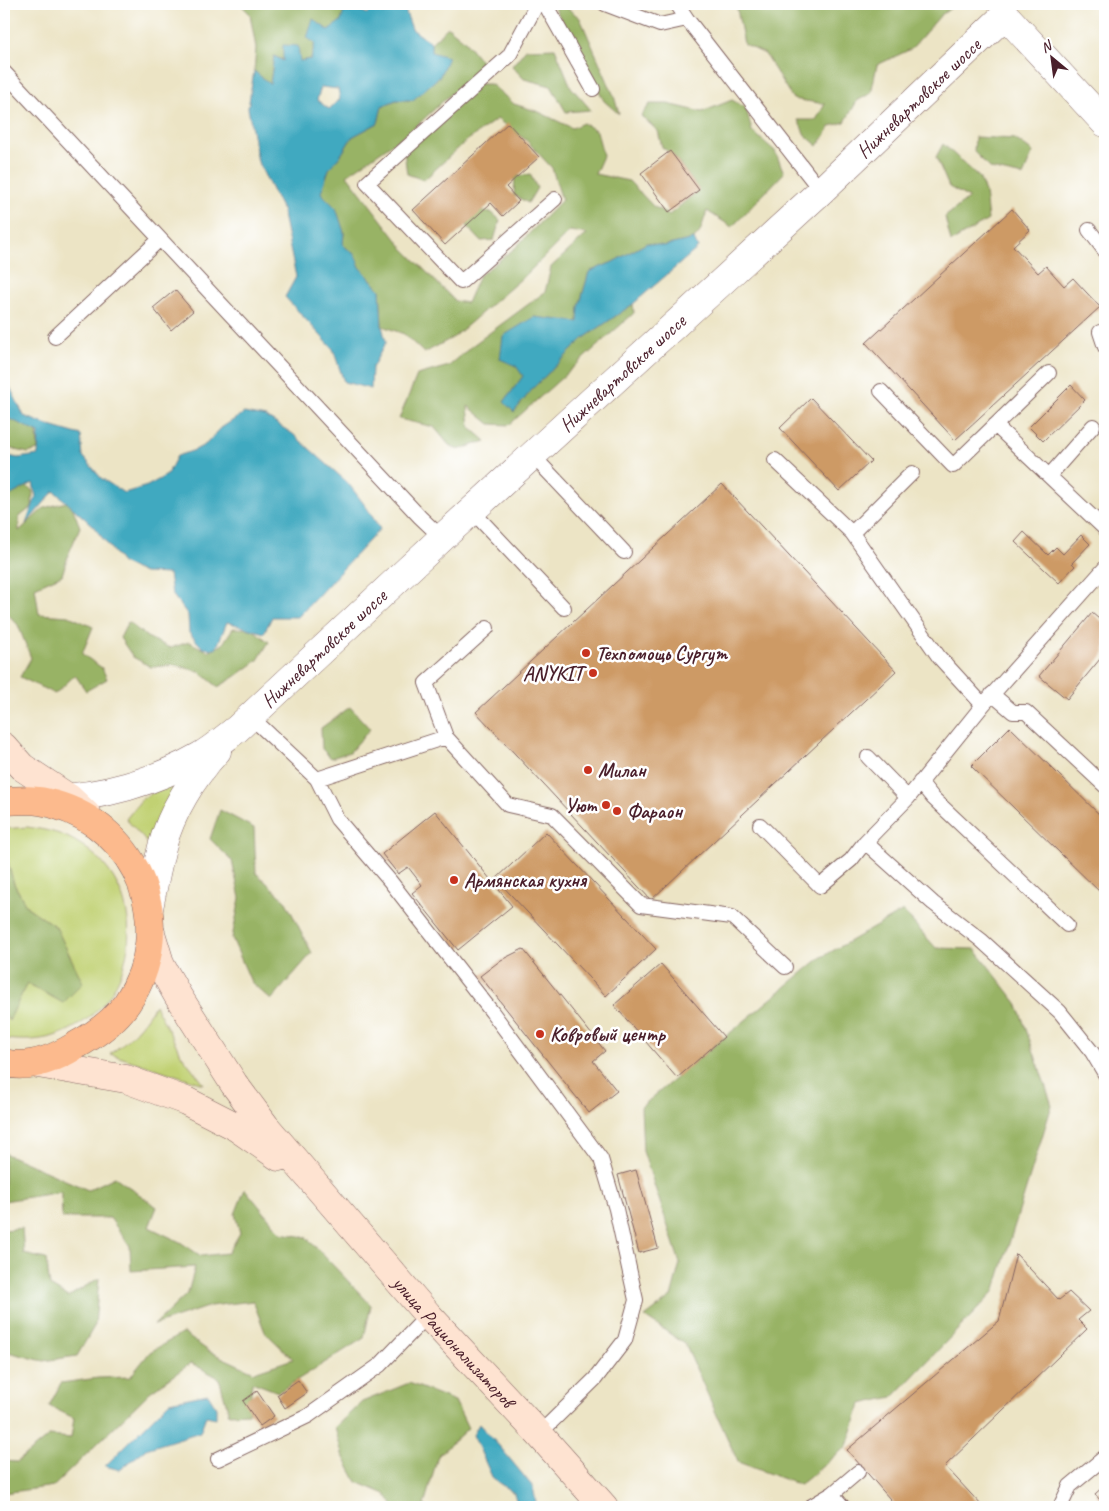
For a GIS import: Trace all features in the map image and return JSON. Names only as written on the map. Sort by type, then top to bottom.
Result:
[{"type":"main road","points":[[4,748],[22,767],[69,798],[116,841],[131,861],[142,884],[161,966],[224,1068],[266,1127],[305,1174]]},
{"type":"main road","points":[[15,801],[51,803],[75,812],[97,824]]},
{"type":"main road","points":[[38,1064],[89,1038],[109,1023],[126,1004],[139,982],[147,958],[150,921]]},
{"type":"main road","points":[[6,1065],[38,1064],[126,1079],[186,1101],[233,1125],[305,1174]]},
{"type":"main road","name":"улица Рационализаторов","points":[[305,1174],[428,1315],[604,1507]]},
{"type":"street","name":"Нижневартовское шоссе","points":[[244,723],[442,538],[473,512],[821,191],[1005,15],[1105,124]]},
{"type":"street","points":[[15,801],[69,798],[135,785],[200,756],[244,723]]},
{"type":"street","points":[[150,921],[162,846],[174,818],[192,783],[212,757],[244,723]]},
{"type":"lane","points":[[538,4],[509,56],[367,183],[461,282],[555,199]]},
{"type":"lane","points":[[544,4],[593,89]]},
{"type":"lane","points":[[604,4],[660,26],[687,19]]},
{"type":"lane","points":[[677,4],[821,191]]},
{"type":"lane","points":[[4,72],[159,240],[442,538]]},
{"type":"lane","points":[[1089,230],[1105,251]]},
{"type":"lane","points":[[55,337],[159,240]]},
{"type":"lane","points":[[1100,332],[1105,347]]},
{"type":"lane","points":[[881,391],[953,466],[1049,373]]},
{"type":"lane","points":[[995,425],[1105,529]]},
{"type":"lane","points":[[1049,476],[1093,426]]},
{"type":"lane","points":[[533,456],[624,552]]},
{"type":"lane","points":[[775,460],[852,533],[940,657],[988,699],[1013,712],[1026,712],[1105,786]]},
{"type":"lane","points":[[852,533],[912,473]]},
{"type":"lane","points":[[473,512],[564,608]]},
{"type":"lane","points":[[760,825],[820,886],[851,860],[865,842],[908,798],[988,699],[1105,568]]},
{"type":"lane","points":[[487,628],[426,683],[446,737],[508,805],[552,815],[641,905],[732,917],[785,967]]},
{"type":"lane","points":[[244,723],[317,779],[337,819],[390,881],[486,1004],[601,1159],[616,1208],[636,1300],[625,1340],[595,1379],[539,1434]]},
{"type":"lane","points":[[317,779],[446,737]]},
{"type":"lane","points":[[868,757],[908,798]]},
{"type":"lane","points":[[920,782],[934,798],[1067,925]]},
{"type":"lane","points":[[865,842],[933,904],[981,940],[1060,1012],[1092,1052],[1105,1074]]},
{"type":"lane","points":[[218,1459],[308,1416],[380,1365],[428,1315]]},
{"type":"lane","points":[[1060,1507],[1070,1486],[1105,1457]]},
{"type":"lane","points":[[810,1507],[832,1494],[858,1472]]},
{"type":"lane","points":[[832,1494],[843,1507]]},
{"type":"green space","points":[[240,4],[346,4],[342,21],[328,30],[313,20],[315,43],[311,59],[292,61],[274,56],[270,85],[254,71],[256,48],[250,14]]},
{"type":"green space","points":[[562,4],[580,18],[614,96],[619,114],[604,101],[555,8]]},
{"type":"green space","points":[[736,4],[956,4],[940,16],[911,49],[877,65],[871,93],[857,101],[845,122],[831,126],[818,146],[805,135],[798,120],[816,120],[825,104],[793,99],[765,54],[744,44]]},
{"type":"green space","points":[[448,27],[465,41],[483,64],[412,130],[347,175],[403,248],[455,301],[467,303],[479,276],[515,248],[562,200],[552,168],[526,140],[497,119],[465,142],[424,180],[407,174],[404,151],[470,84],[491,84],[514,104],[539,112],[572,128],[583,123],[597,131],[603,156],[595,174],[629,181],[653,206],[669,215],[699,190],[674,156],[662,147],[658,131],[641,116],[650,104],[668,104],[702,112],[732,100],[746,108],[752,131],[775,151],[784,173],[732,227],[707,211],[700,232],[694,239],[664,246],[647,243],[613,262],[589,272],[579,307],[578,323],[534,317],[517,366],[523,376],[504,402],[514,412],[534,387],[584,338],[633,304],[634,313],[509,425],[490,424],[468,406],[470,427],[486,441],[458,450],[449,445],[434,427],[399,419],[417,375],[449,366],[473,345],[545,292],[551,267],[587,234],[570,231],[529,272],[454,337],[424,353],[404,334],[382,326],[380,290],[360,267],[355,255],[343,245],[344,232],[321,193],[329,169],[341,155],[352,137],[378,123],[382,106],[396,100],[413,100],[431,52],[431,43]]},
{"type":"green space","points":[[555,48],[571,87],[591,110],[566,112],[551,86],[524,79],[512,66],[526,49]]},
{"type":"green space","points":[[975,137],[1015,139],[1033,152],[1023,176],[991,169],[974,152]]},
{"type":"green space","points":[[943,144],[979,177],[985,192],[988,220],[951,242],[945,217],[969,198],[949,187],[936,157]]},
{"type":"green space","points":[[530,174],[537,188],[528,203],[514,195],[515,177]]},
{"type":"green space","points":[[476,210],[491,212],[500,220],[494,240],[481,241],[467,226]]},
{"type":"green space","points":[[12,418],[37,431],[38,450],[28,453],[4,447],[4,421]]},
{"type":"green space","points":[[26,486],[33,491],[32,507],[19,517],[19,531],[44,508],[70,501],[80,527],[62,575],[35,587],[39,614],[69,616],[93,627],[82,654],[102,668],[107,679],[86,691],[75,675],[55,694],[20,677],[31,658],[18,625],[4,610],[4,496]]},
{"type":"green space","points":[[128,622],[147,637],[170,648],[189,642],[208,651],[222,645],[233,628],[252,629],[269,642],[258,660],[218,687],[200,672],[176,665],[151,667],[133,657],[120,638]]},
{"type":"green space","points":[[350,707],[370,729],[350,752],[331,758],[322,749],[321,728]]},
{"type":"green space","points":[[185,774],[150,846],[126,819],[142,799]]},
{"type":"green space","points":[[220,810],[254,828],[256,873],[285,900],[312,953],[271,1000],[251,982],[232,938],[240,898],[232,861],[210,839]]},
{"type":"green space","points":[[27,827],[57,833],[75,841],[97,857],[109,871],[118,886],[126,908],[129,930],[127,952],[121,973],[111,992],[98,1009],[81,1024],[46,1038],[4,1039],[4,1013],[8,1020],[27,983],[44,993],[56,927],[27,907],[14,884],[6,857],[4,856],[4,829]]},
{"type":"green space","points":[[4,856],[6,856],[14,884],[27,907],[56,927],[83,983],[63,1003],[27,983],[9,1021],[4,1013]]},
{"type":"green space","points":[[903,911],[936,948],[975,949],[1017,1003],[1052,1105],[994,1292],[893,1397],[861,1404],[847,1446],[800,1485],[738,1462],[685,1344],[645,1317],[671,1297],[680,1263],[643,1151],[641,1107],[820,958]]},
{"type":"green space","points":[[155,1005],[182,1056],[204,1084],[110,1054],[135,1032]]},
{"type":"green space","points":[[4,1153],[88,1190],[115,1177],[157,1207],[149,1227],[180,1242],[201,1256],[228,1253],[240,1233],[235,1214],[245,1189],[281,1233],[306,1237],[371,1305],[364,1338],[278,1392],[252,1382],[249,1413],[229,1414],[219,1378],[191,1363],[150,1392],[54,1486],[4,1493],[4,1461],[17,1462],[49,1436],[71,1438],[74,1418],[49,1406],[61,1383],[98,1378],[130,1377],[150,1352],[183,1333],[210,1352],[254,1372],[293,1359],[265,1332],[253,1301],[210,1306],[154,1325],[188,1293],[195,1267],[131,1271],[130,1246],[110,1218],[62,1218],[61,1192],[4,1201]]},
{"type":"green space","points":[[22,1228],[24,1254],[46,1259],[50,1286],[68,1297],[99,1278],[95,1325],[77,1356],[43,1361],[4,1351],[4,1230]]},
{"type":"green space","points":[[409,1383],[455,1401],[468,1428],[438,1456],[424,1505],[427,1507],[394,1507],[385,1494],[357,1482],[342,1454],[335,1427],[362,1402]]},
{"type":"water","points":[[346,4],[368,14],[374,4],[376,4],[383,14],[395,6],[395,4],[403,4],[412,29],[431,43],[431,52],[448,57],[440,76],[413,100],[396,100],[382,106],[378,123],[352,137],[341,155],[329,169],[321,193],[336,208],[344,232],[343,245],[355,255],[360,267],[380,290],[382,326],[386,342],[372,368],[371,389],[344,382],[333,349],[285,297],[296,277],[282,210],[258,162],[248,108],[254,71],[270,84],[274,56],[283,61],[283,45],[298,46],[300,61],[311,59],[315,43],[307,38],[313,19],[328,30],[341,21]],"holes":[[[321,87],[338,89],[340,99],[329,109],[317,100]]]},
{"type":"water","points":[[694,239],[698,248],[633,304],[584,338],[534,387],[514,412],[504,402],[523,376],[516,366],[500,359],[503,336],[534,317],[578,322],[579,307],[589,272],[613,262],[647,243],[664,246]]},
{"type":"water","points":[[4,381],[8,383],[24,416],[81,435],[83,456],[101,478],[124,493],[147,486],[167,475],[177,456],[206,444],[221,428],[244,413],[266,417],[293,434],[348,483],[380,529],[298,617],[272,617],[264,633],[227,622],[216,649],[203,648],[189,633],[188,615],[172,594],[169,574],[144,573],[122,563],[93,526],[54,491],[26,524],[36,497],[33,483],[4,499],[4,455],[18,458],[38,455],[39,433],[4,416]]},
{"type":"water","points":[[208,1394],[216,1407],[216,1418],[206,1416],[200,1432],[146,1449],[120,1470],[105,1466],[169,1402]]},
{"type":"water","points":[[479,1424],[533,1487],[537,1507],[518,1507],[514,1493],[493,1479],[473,1435]]},
{"type":"building","points":[[508,123],[539,157],[506,187],[519,201],[503,216],[491,203],[445,245],[413,210]]},
{"type":"building","points":[[670,151],[699,190],[669,212],[641,173]]},
{"type":"building","points":[[1012,209],[1030,230],[1013,246],[1038,273],[1046,266],[1064,286],[1073,278],[1100,307],[955,440],[866,343]]},
{"type":"building","points":[[175,290],[193,311],[171,330],[153,308]]},
{"type":"building","points":[[1071,385],[1085,400],[1043,441],[1029,427]]},
{"type":"building","points":[[811,398],[871,461],[839,491],[780,428]]},
{"type":"building","points":[[722,484],[896,671],[651,900],[476,712]]},
{"type":"building","points":[[1024,532],[1048,555],[1056,547],[1063,554],[1081,535],[1090,544],[1072,563],[1075,566],[1059,583],[1015,542]]},
{"type":"building","points":[[1092,613],[1105,624],[1105,653],[1067,699],[1039,676]]},
{"type":"building","points":[[1010,727],[1105,820],[1104,896],[971,766]]},
{"type":"building","name":"Армянская кухня","points":[[435,811],[512,906],[458,950],[412,893],[422,885],[408,867],[398,874],[382,854]]},
{"type":"building","points":[[546,832],[656,949],[606,996],[496,879]]},
{"type":"building","points":[[523,949],[605,1051],[593,1061],[617,1091],[589,1113],[480,976],[501,960]]},
{"type":"building","points":[[661,964],[724,1037],[677,1078],[614,1005]]},
{"type":"building","points":[[636,1170],[658,1248],[639,1253],[618,1175]]},
{"type":"building","points":[[1016,1254],[1059,1300],[1069,1292],[1089,1311],[1078,1320],[1087,1329],[945,1466],[983,1507],[897,1507],[847,1450],[999,1321]]},
{"type":"building","points":[[298,1380],[307,1393],[285,1408],[277,1395]]},
{"type":"building","points":[[257,1391],[274,1416],[260,1426],[243,1401]]},
{"type":"building","points":[[1105,1485],[1105,1506],[1095,1494]]},
{"type":"place","name":"Техпомощь Сургут","points":[[586,653]]},
{"type":"place","name":"ANYKIT","points":[[593,673]]},
{"type":"place","name":"Милан","points":[[588,770]]},
{"type":"place","name":"Уют","points":[[606,805]]},
{"type":"place","name":"Фараон","points":[[617,811]]},
{"type":"place","name":"Армянская кухня","points":[[454,880]]},
{"type":"place","name":"Ковровый центр","points":[[540,1034]]}]
